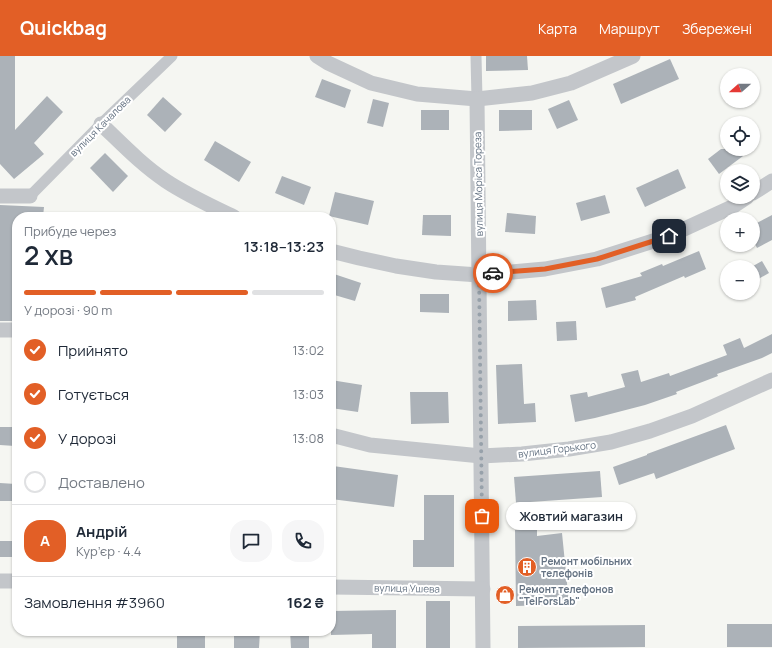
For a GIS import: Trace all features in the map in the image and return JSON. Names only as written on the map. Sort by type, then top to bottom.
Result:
[{"type":"street","name":"вулиця Качалова","points":[[30,196],[101,124],[172,56]]},
{"type":"street","points":[[317,56],[328,63],[371,83],[417,94],[477,99],[532,93],[570,83],[633,56]]},
{"type":"street","name":"вулиця Моріса Тореза","points":[[476,56],[483,648]]},
{"type":"street","points":[[101,124],[135,156],[166,180],[224,212]]},
{"type":"street","points":[[760,189],[772,181]]},
{"type":"street","points":[[0,196],[30,196]]},
{"type":"street","points":[[336,252],[389,264],[436,272],[479,275],[545,269],[597,259],[669,236],[736,204]]},
{"type":"street","points":[[0,330],[12,330]]},
{"type":"street","name":"вулиця Горького","points":[[336,436],[370,445],[481,456],[522,454],[569,449],[618,440],[650,431],[692,416],[772,380]]},
{"type":"street","points":[[0,581],[12,581]]},
{"type":"street","name":"вулиця Ушева","points":[[336,587],[482,589]]},
{"type":"building","points":[[0,56],[15,56],[15,130],[47,96],[63,112],[34,143],[44,154],[14,179],[0,164]]},
{"type":"building","points":[[486,56],[527,56],[528,70],[486,71]]},
{"type":"building","points":[[670,59],[679,79],[621,104],[613,84]]},
{"type":"building","points":[[322,79],[351,90],[345,108],[315,97]]},
{"type":"building","points":[[163,97],[182,114],[165,132],[147,115]]},
{"type":"building","points":[[373,99],[389,103],[383,127],[367,123]]},
{"type":"building","points":[[569,100],[578,120],[557,129],[548,109]]},
{"type":"building","points":[[421,110],[449,110],[449,130],[421,130]]},
{"type":"building","points":[[499,110],[532,110],[532,130],[499,131]]},
{"type":"building","points":[[215,141],[251,162],[239,182],[204,160]]},
{"type":"building","points":[[720,150],[720,156],[743,156],[732,164],[720,164],[719,174],[708,159]]},
{"type":"building","points":[[105,153],[128,176],[113,192],[90,168]]},
{"type":"building","points":[[678,169],[686,188],[645,207],[636,188]]},
{"type":"building","points":[[282,176],[311,187],[304,205],[275,193]]},
{"type":"building","points":[[335,192],[374,201],[368,225],[336,218],[336,212],[330,212]]},
{"type":"building","points":[[605,195],[610,213],[581,221],[576,203]]},
{"type":"building","points":[[0,205],[44,207],[44,212],[12,212],[12,321],[0,321]]},
{"type":"building","points":[[507,213],[536,216],[535,234],[505,232]]},
{"type":"building","points":[[423,215],[451,215],[451,236],[422,235]]},
{"type":"building","points":[[772,215],[772,240],[760,246],[760,221]]},
{"type":"building","points":[[699,251],[706,269],[685,278],[684,276],[635,297],[636,300],[606,308],[601,288],[642,276],[640,273],[662,264],[663,266]]},
{"type":"building","points":[[762,261],[769,273],[760,278],[760,262]]},
{"type":"building","points":[[336,275],[361,283],[355,301],[336,295]]},
{"type":"building","points":[[420,294],[449,294],[449,313],[420,312]]},
{"type":"building","points":[[536,300],[537,320],[508,321],[508,301]]},
{"type":"building","points":[[576,321],[577,340],[557,341],[556,322]]},
{"type":"building","points":[[772,334],[772,353],[762,358],[717,374],[718,376],[676,392],[677,394],[645,405],[575,422],[570,395],[587,392],[588,397],[625,387],[621,374],[638,370],[641,382],[669,373],[670,376],[727,355],[723,345],[740,338],[744,348]]},
{"type":"building","points":[[522,364],[524,404],[535,403],[536,422],[498,424],[496,365]]},
{"type":"building","points":[[336,381],[362,385],[358,412],[336,409]]},
{"type":"building","points":[[410,392],[448,392],[449,423],[411,424]]},
{"type":"building","points":[[726,425],[735,449],[656,479],[654,473],[619,485],[613,467]]},
{"type":"building","points":[[0,427],[12,427],[12,446],[0,445]]},
{"type":"building","points":[[336,466],[398,475],[394,507],[336,500]]},
{"type":"building","points":[[600,471],[602,497],[516,503],[514,477]]},
{"type":"building","points":[[0,483],[12,484],[12,501],[0,501]]},
{"type":"building","points":[[424,495],[454,495],[454,567],[413,567],[413,540],[424,540]]},
{"type":"building","points":[[537,529],[537,536],[562,533],[569,603],[516,606],[515,530]]},
{"type":"building","points":[[0,541],[12,541],[12,557],[0,557]]},
{"type":"building","points":[[426,601],[450,601],[450,648],[426,648]]},
{"type":"building","points":[[396,610],[396,648],[372,648],[372,634],[336,635],[336,611]]},
{"type":"building","points":[[727,624],[772,624],[772,647],[727,647]]},
{"type":"building","points":[[645,625],[645,647],[518,648],[518,626]]},
{"type":"building","points":[[177,636],[205,636],[205,648],[177,648]]},
{"type":"building","points":[[234,636],[260,636],[259,648],[234,648]]},
{"type":"building","points":[[290,636],[309,636],[309,648],[291,648]]},
{"type":"way so far","points":[[482,516],[479,275],[493,273]]},
{"type":"place","name":"Жовтий магазин","points":[[482,516]]},
{"type":"place","name":"Ремонт мобільних телефонів","points":[[527,567]]},
{"type":"place","name":"Ремонт телефонов \"TelForsLab\"","points":[[505,595]]},
{"type":"route","points":[[493,273],[545,269],[597,259],[669,236]]}]
